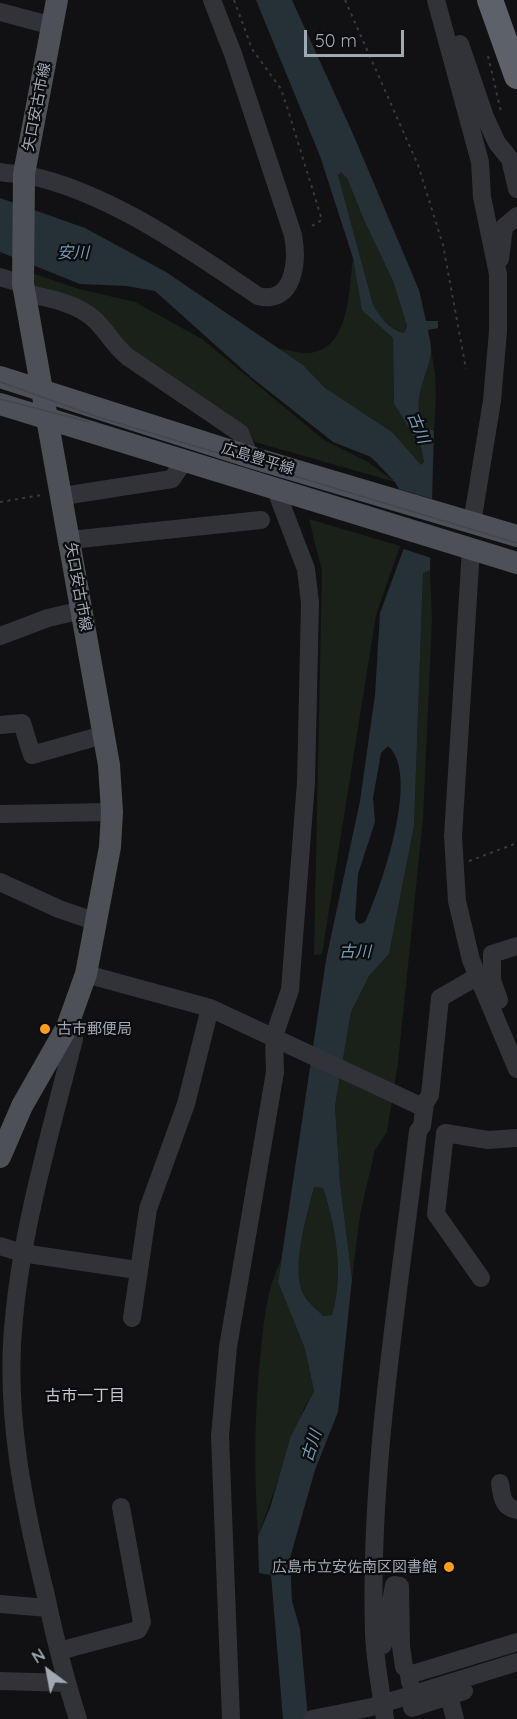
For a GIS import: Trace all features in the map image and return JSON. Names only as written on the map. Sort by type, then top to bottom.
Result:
[{"type":"highway","points":[[490,0],[517,76]]},
{"type":"highway","points":[[500,0],[517,71]]},
{"type":"main road","name":"矢口安古市線","points":[[0,1157],[6,1124],[67,1027],[86,974],[98,922],[110,847],[112,812],[103,735],[43,391],[12,281],[30,133],[57,0]]},
{"type":"main road","name":"広島豊平線","points":[[0,377],[259,459],[517,536]]},
{"type":"main road","name":"広島豊平線","points":[[0,404],[517,563]]},
{"type":"street","points":[[0,172],[25,183],[53,183],[112,207],[163,234],[258,296],[269,299],[279,296],[286,290],[295,266],[293,235],[233,54],[212,0]]},
{"type":"street","points":[[438,7],[459,40],[484,117],[497,143],[510,159],[517,189]]},
{"type":"street","points":[[438,7],[480,162],[483,197],[498,272]]},
{"type":"street","points":[[0,12],[53,26]]},
{"type":"street","points":[[464,521],[492,401],[498,331],[498,272],[504,227],[517,216]]},
{"type":"street","points":[[12,281],[72,306],[92,317],[115,346],[128,357],[240,433],[259,459]]},
{"type":"street","points":[[62,494],[172,479],[184,461]]},
{"type":"street","points":[[231,1719],[220,1436],[228,1347],[275,1072],[278,1039],[290,990],[306,782],[310,603],[306,569],[281,490]]},
{"type":"street","points":[[70,540],[261,520]]},
{"type":"street","points":[[463,546],[453,836],[458,901],[471,960],[517,1069]]},
{"type":"street","points":[[0,636],[48,618],[82,610]]},
{"type":"street","points":[[0,725],[22,723],[32,755],[103,735]]},
{"type":"street","points":[[0,814],[112,812]]},
{"type":"street","points":[[0,882],[59,909],[98,922]]},
{"type":"street","points":[[502,1031],[504,1015],[492,980],[492,954],[517,945]]},
{"type":"street","points":[[86,974],[148,989],[210,1008],[418,1104]]},
{"type":"street","points":[[418,1104],[430,1095],[440,998],[478,976]]},
{"type":"street","points":[[132,1318],[137,1270],[148,1209],[186,1104],[210,1008]]},
{"type":"street","points":[[67,1027],[74,1039],[22,1253],[13,1320],[12,1396],[28,1521],[66,1683],[78,1719]]},
{"type":"street","points":[[380,1710],[374,1636],[374,1535],[382,1437],[418,1131],[422,1126],[418,1104]]},
{"type":"street","points":[[481,1278],[436,1214],[445,1133],[488,1140],[517,1138]]},
{"type":"street","points":[[0,1246],[22,1253],[137,1270]]},
{"type":"street","points":[[500,1483],[502,1500],[509,1508],[517,1509]]},
{"type":"street","points":[[59,1651],[138,1630],[142,1622],[121,1507]]},
{"type":"street","points":[[377,1661],[381,1661],[394,1585],[400,1586],[400,1646],[407,1675],[517,1642]]},
{"type":"street","points":[[0,1604],[48,1608]]},
{"type":"street","points":[[312,1719],[380,1710],[517,1662]]},
{"type":"street","points":[[412,1702],[412,1708],[517,1673]]},
{"type":"street","points":[[0,1681],[66,1683]]},
{"type":"street","points":[[449,1696],[455,1719]]},
{"type":"path","points":[[234,0],[252,50],[281,89],[322,220],[293,235]]},
{"type":"path","points":[[345,0],[390,96],[418,165],[443,245],[466,369]]},
{"type":"path","points":[[487,52],[502,116]]},
{"type":"path","points":[[0,502],[62,494]]},
{"type":"path","points":[[469,871],[469,861],[517,843]]},
{"type":"shaded area","points":[[341,171],[347,178],[393,281],[407,326],[404,333],[386,322],[373,306],[338,175]]},
{"type":"shaded area","points":[[353,258],[363,310],[393,338],[394,404],[421,447],[424,462],[421,466],[392,432],[325,388],[303,365],[278,348],[310,353],[327,347],[335,338],[346,313]]},
{"type":"shaded area","points":[[32,273],[79,289],[135,302],[202,339],[324,440],[368,462],[395,482],[255,442],[244,426],[116,339],[33,290]]},
{"type":"shaded area","points":[[431,352],[436,381],[434,431],[422,425],[418,406],[420,388]]},
{"type":"shaded area","points":[[309,519],[400,546],[376,615],[322,954],[314,955],[322,571]]},
{"type":"shaded area","points":[[430,570],[432,620],[423,819],[398,1063],[387,1132],[375,1150],[360,1215],[352,1279],[340,1183],[335,1106],[351,1012],[369,976],[389,954],[414,826],[423,572]]},
{"type":"shaded area","points":[[314,1187],[323,1188],[335,1235],[338,1268],[336,1300],[332,1315],[322,1316],[311,1304],[303,1294],[299,1278],[301,1238]]},
{"type":"shaded area","points":[[281,1260],[278,1282],[305,1349],[314,1391],[304,1408],[258,1536],[255,1442],[257,1396],[263,1326],[272,1282]]},
{"type":"water","name":"古川","points":[[256,0],[292,0],[353,134],[419,290],[426,321],[438,321],[438,328],[428,330],[431,354],[418,406],[422,425],[434,431],[430,570],[423,573],[414,826],[389,954],[369,976],[351,1012],[335,1106],[340,1183],[352,1279],[338,1412],[315,1470],[290,1558],[292,1601],[300,1629],[308,1719],[283,1719],[271,1575],[259,1573],[258,1536],[270,1508],[291,1436],[314,1391],[305,1349],[278,1282],[326,960],[360,801],[375,695],[380,613],[411,529],[410,508],[395,482],[371,457],[333,442],[251,377],[155,291],[127,286],[80,284],[0,252],[0,198],[85,228],[166,272],[303,365],[325,388],[392,432],[421,465],[424,462],[421,447],[394,404],[393,338],[362,310],[353,258],[320,156]],"holes":[[[341,172],[347,178],[393,281],[407,326],[404,333],[394,329],[386,322],[373,305],[338,175]],[[388,746],[397,760],[401,781],[399,805],[395,832],[380,884],[365,922],[359,924],[355,919],[358,874],[375,822],[373,798],[381,753]],[[314,1187],[323,1188],[332,1219],[337,1252],[336,1300],[332,1315],[323,1316],[302,1291],[299,1267],[304,1225]]]},
{"type":"pier","points":[[395,488],[436,500],[434,559],[401,548],[408,529],[407,509]]},
{"type":"tram line","points":[[0,382],[98,417],[517,543]]},
{"type":"tram line","points":[[0,399],[89,422]]},
{"type":"place","name":"古市郵便局","points":[[45,1029]]},
{"type":"place","name":"広島市立安佐南区図書館","points":[[449,1567]]},
{"type":"district","name":"古市一丁目","points":[[85,1396]]},
{"type":"water label","name":"安川","points":[[73,253]]}]
